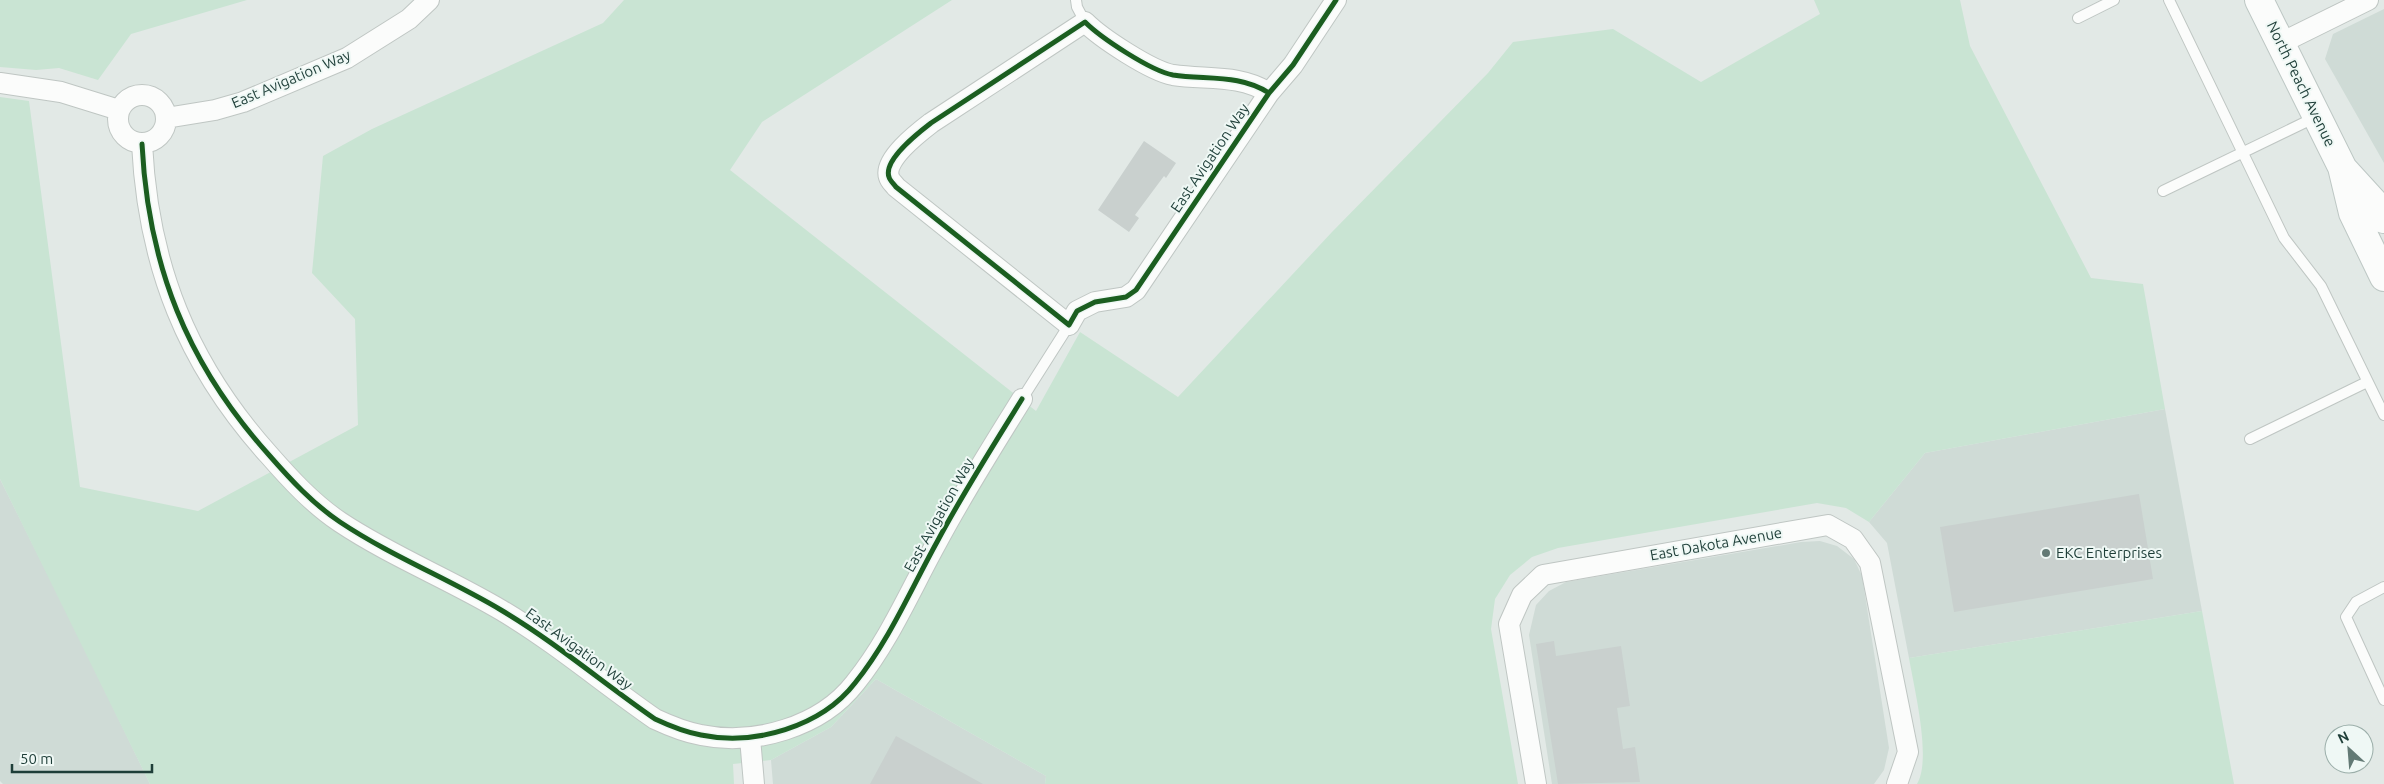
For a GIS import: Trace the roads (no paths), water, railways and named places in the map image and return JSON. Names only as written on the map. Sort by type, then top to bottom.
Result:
[{"type":"main road","name":"North Peach Avenue","points":[[2259,0],[2342,168],[2353,214],[2384,277]]},
{"type":"main road","name":"North Peach Avenue","points":[[2342,168],[2377,206],[2384,219]]},
{"type":"street","name":"East Avigation Way","points":[[166,118],[215,110],[243,102],[347,58],[409,19],[429,0]]},
{"type":"street","points":[[1269,93],[1293,65],[1336,0]]},
{"type":"street","points":[[2280,43],[2368,0]]},
{"type":"street","name":"East Avigation Way","points":[[1069,325],[1077,311],[1095,302],[1126,297],[1136,290],[1269,93],[1257,85],[1244,81],[1158,71],[1086,22]]},
{"type":"street","points":[[1069,325],[896,187],[888,176],[889,164],[912,138],[924,128],[1086,22]]},
{"type":"street","points":[[0,83],[61,92],[119,110]]},
{"type":"street","points":[[139,95],[146,95],[162,105],[166,118],[162,133],[150,142],[142,144],[127,139],[122,133],[117,118],[119,110],[127,100],[139,95]]},
{"type":"street","name":"East Avigation Way","points":[[142,144],[148,214],[162,269],[180,321],[195,351],[225,400],[249,433],[293,481],[338,520],[503,611],[655,719],[679,730],[702,736],[750,738],[778,732],[808,720],[832,706],[854,685],[890,630],[964,492],[1022,399]]},
{"type":"street","name":"East Dakota Avenue","points":[[1536,784],[1509,624],[1522,595],[1544,574],[1828,525],[1853,539],[1870,563],[1908,752],[1897,784]]},
{"type":"street","points":[[750,738],[754,784]]},
{"type":"lane","points":[[1076,0],[1077,7],[1086,22]]},
{"type":"lane","points":[[2078,18],[2114,0]]},
{"type":"lane","points":[[2169,0],[2284,238],[2321,286],[2384,416]]},
{"type":"lane","points":[[2163,191],[2317,116]]},
{"type":"lane","name":"East Avigation Way","points":[[1022,399],[1069,325]]},
{"type":"lane","points":[[2250,439],[2367,382]]},
{"type":"lane","points":[[2384,587],[2356,602],[2346,617],[2384,700]]},
{"type":"place","name":"EKC Enterprises","points":[[2046,553]]}]
